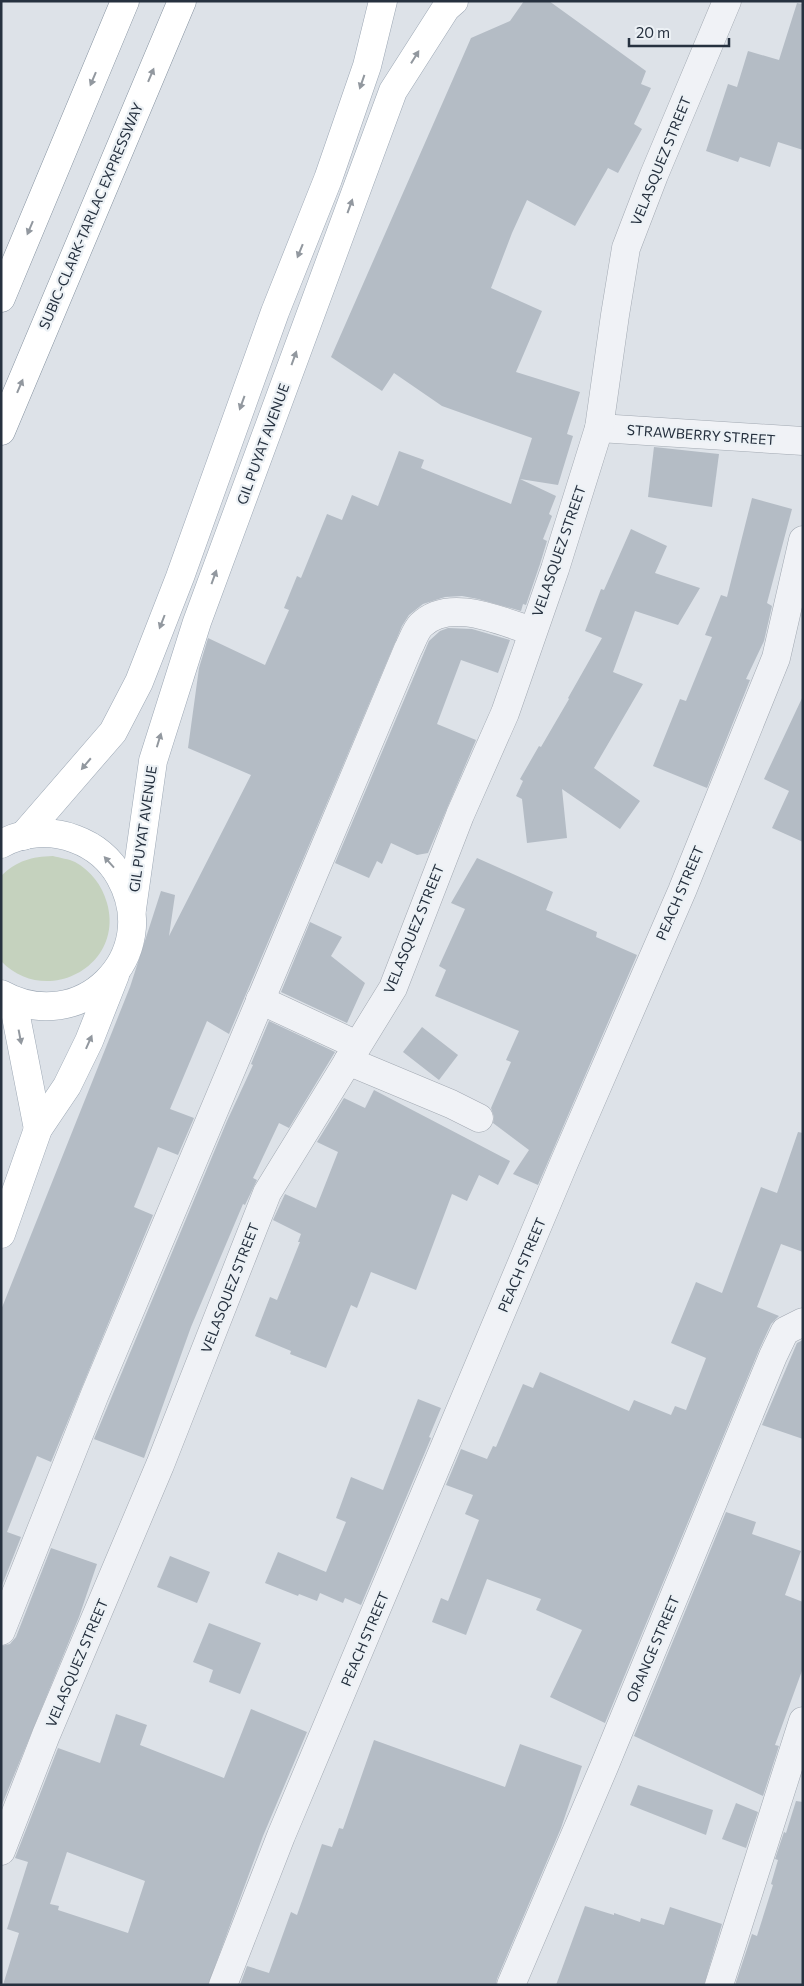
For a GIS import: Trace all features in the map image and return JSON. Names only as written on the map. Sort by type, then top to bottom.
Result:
[{"type":"main road","points":[[1,298],[125,1]]},
{"type":"main road","name":"SUBIC-CLARK-TARLAC EXPRESSWAY","points":[[1,431],[182,1]]},
{"type":"main road","points":[[12,840],[72,781],[113,732],[139,682],[183,568],[275,312],[328,179],[367,66],[384,1]]},
{"type":"main road","name":"GIL PUYAT AVENUE","points":[[132,909],[153,760],[197,622],[393,91],[446,8],[454,1]]},
{"type":"main road","points":[[1,1234],[38,1129],[67,1086],[89,1042],[116,972],[127,952],[132,930],[132,909],[123,882],[116,870],[102,854],[85,842],[64,835],[44,833],[12,840]]},
{"type":"main road","points":[[7,998],[31,1006],[51,1007],[70,1004],[87,997],[103,986],[116,972]]},
{"type":"main road","points":[[7,998],[38,1129]]},
{"type":"street","name":"VELASQUEZ STREET","points":[[1,1851],[46,1735],[160,1465],[267,1193],[393,988],[460,815],[505,713],[555,569],[599,428],[626,248],[654,175],[727,1]]},
{"type":"street","name":"STRAWBERRY STREET","points":[[599,428],[803,441]]},
{"type":"street","name":"PEACH STREET","points":[[223,1985],[285,1827],[564,1163],[682,891],[776,658],[803,540]]},
{"type":"street","points":[[1,1631],[95,1394],[408,649],[420,627],[430,618],[449,611],[480,614],[532,631]]},
{"type":"street","points":[[260,1000],[352,1053],[479,1118]]},
{"type":"street","name":"ORANGE STREET","points":[[511,1985],[604,1767],[773,1356],[785,1331],[803,1322]]},
{"type":"street","points":[[719,1985],[803,1721]]},
{"type":"green space","points":[[53,856],[75,862],[95,879],[107,903],[109,926],[104,945],[93,961],[78,973],[59,980],[39,981],[19,975],[1,961],[1,876],[13,866],[25,860]]},
{"type":"building","points":[[524,1],[549,1],[646,71],[641,84],[651,88],[634,124],[642,129],[618,173],[608,168],[575,226],[527,200],[491,288],[542,311],[516,372],[580,392],[567,434],[573,436],[558,485],[520,479],[556,496],[549,514],[552,516],[543,539],[547,541],[540,564],[526,605],[523,604],[521,611],[462,596],[445,597],[423,604],[409,615],[402,626],[229,1034],[207,1021],[170,1109],[194,1118],[178,1155],[158,1147],[134,1207],[153,1215],[51,1462],[37,1456],[7,1532],[21,1537],[1,1588],[1,1310],[130,987],[161,891],[175,895],[169,936],[251,775],[188,748],[199,668],[208,638],[265,665],[289,610],[284,608],[297,576],[301,578],[327,514],[342,520],[352,495],[378,506],[399,451],[424,460],[421,468],[511,504],[532,438],[442,406],[394,373],[382,391],[331,357],[471,38],[510,21]]},
{"type":"building","points":[[797,3],[803,4],[803,150],[778,142],[770,167],[740,157],[738,162],[706,151],[728,84],[737,87],[748,51],[779,60]]},
{"type":"building","points":[[654,447],[719,454],[712,507],[648,497]]},
{"type":"building","points":[[752,498],[792,509],[767,603],[772,606],[764,641],[746,679],[750,680],[707,788],[653,766],[680,699],[686,701],[712,637],[705,635],[721,595],[727,597]]},
{"type":"building","points":[[631,529],[667,546],[655,573],[700,588],[678,625],[635,611],[613,672],[643,684],[594,768],[640,801],[620,829],[562,789],[567,838],[527,843],[522,799],[516,796],[523,781],[520,779],[569,699],[602,638],[585,631],[601,589],[604,590]]},
{"type":"building","points":[[448,628],[472,629],[510,640],[498,673],[461,660],[437,724],[476,740],[428,853],[417,855],[391,843],[382,864],[377,861],[369,878],[335,863],[429,641],[440,631]]},
{"type":"building","points":[[803,696],[803,842],[772,828],[789,791],[764,779]]},
{"type":"building","points":[[477,858],[553,892],[546,910],[597,932],[596,937],[637,955],[538,1185],[513,1174],[529,1150],[493,1123],[494,1117],[491,1108],[511,1062],[506,1060],[519,1031],[435,996],[446,970],[439,966],[465,909],[451,903]]},
{"type":"building","points":[[310,922],[342,937],[331,956],[365,983],[347,1023],[281,992]]},
{"type":"building","points":[[269,1021],[335,1052],[289,1128],[279,1123],[253,1178],[257,1180],[245,1205],[243,1204],[191,1327],[144,1458],[94,1439],[227,1121],[253,1065],[251,1064]]},
{"type":"building","points":[[422,1027],[458,1055],[439,1080],[403,1052]]},
{"type":"building","points":[[374,1090],[510,1161],[498,1185],[479,1175],[467,1201],[452,1194],[416,1290],[371,1272],[357,1308],[351,1305],[326,1368],[290,1354],[291,1351],[255,1336],[270,1297],[277,1300],[300,1242],[298,1242],[301,1234],[273,1220],[285,1194],[316,1208],[338,1152],[317,1142],[344,1098],[365,1108]]},
{"type":"building","points":[[798,1132],[803,1133],[803,1252],[781,1244],[757,1307],[779,1316],[771,1324],[759,1350],[605,1723],[550,1697],[582,1630],[536,1610],[541,1599],[487,1579],[466,1635],[432,1622],[441,1598],[448,1601],[479,1520],[465,1514],[473,1495],[446,1485],[461,1449],[487,1459],[493,1446],[496,1447],[523,1384],[533,1388],[540,1372],[629,1411],[634,1400],[671,1415],[675,1406],[686,1410],[706,1358],[671,1343],[696,1282],[722,1293],[761,1187],[777,1193]]},
{"type":"building","points":[[803,1340],[803,1439],[762,1425],[797,1343]]},
{"type":"building","points":[[418,1399],[441,1408],[429,1437],[431,1438],[361,1605],[345,1598],[343,1603],[320,1593],[317,1601],[265,1583],[278,1552],[326,1572],[346,1522],[336,1518],[351,1477],[383,1490]]},
{"type":"building","points":[[726,1512],[756,1522],[752,1534],[801,1551],[785,1595],[803,1602],[803,1668],[775,1745],[779,1746],[763,1796],[634,1736]]},
{"type":"building","points":[[51,1548],[97,1564],[79,1617],[1,1807],[1,1646],[10,1644],[16,1637]]},
{"type":"building","points":[[170,1556],[210,1572],[197,1603],[157,1587]]},
{"type":"building","points":[[209,1623],[261,1643],[240,1694],[209,1682],[213,1670],[193,1662]]},
{"type":"building","points":[[251,1709],[307,1732],[263,1836],[208,1985],[3,1985],[19,1933],[7,1929],[28,1862],[15,1858],[58,1748],[100,1763],[116,1714],[147,1725],[140,1745],[224,1778]],"holes":[[[67,1852],[145,1881],[128,1933],[58,1910],[59,1906],[50,1904]]]},
{"type":"building","points":[[374,1740],[505,1787],[520,1744],[582,1766],[561,1828],[496,1985],[240,1985],[247,1966],[269,1973],[291,1912],[297,1915],[322,1844],[332,1847],[339,1828],[343,1829]]},
{"type":"building","points":[[638,1785],[713,1810],[706,1835],[630,1805]]},
{"type":"building","points":[[796,1801],[803,1802],[803,1985],[735,1985],[752,1934],[757,1936],[773,1885],[771,1884],[778,1860],[775,1859]]},
{"type":"building","points":[[736,1803],[758,1812],[746,1848],[722,1839]]},
{"type":"building","points":[[585,1906],[640,1922],[641,1918],[664,1925],[670,1907],[722,1924],[704,1985],[556,1985]]}]
